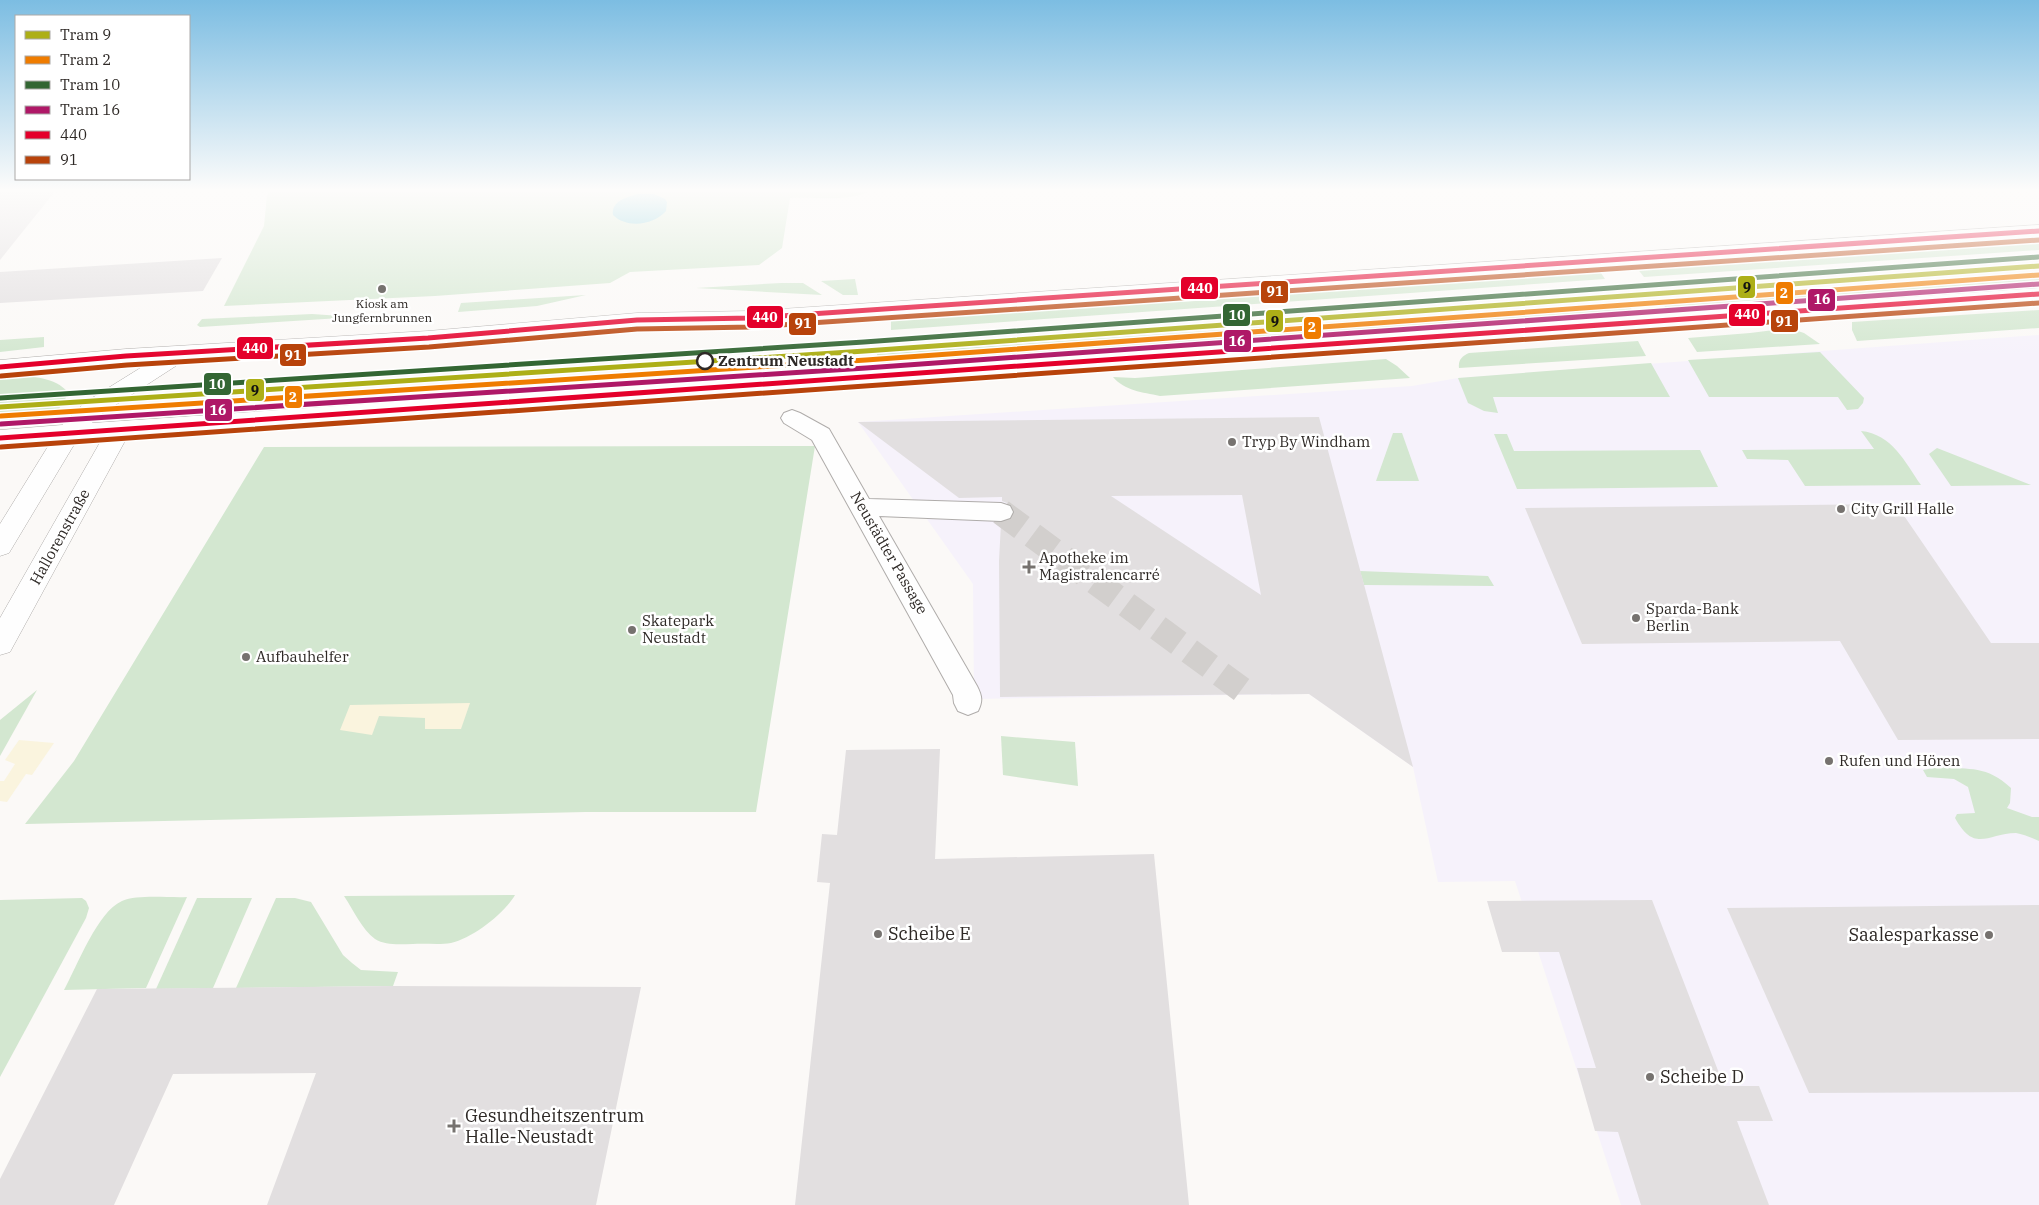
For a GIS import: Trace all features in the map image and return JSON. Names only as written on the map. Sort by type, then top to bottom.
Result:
[{"type":"main road","points":[[0,367],[428,338],[637,320],[798,315],[1814,246]]},
{"type":"main road","points":[[0,438],[2039,294]]},
{"type":"main road","points":[[0,546],[69,434],[92,409],[178,354]]},
{"type":"main road","points":[[83,360],[119,399],[122,413],[119,430]]},
{"type":"main road","name":"Hallorenstraße","points":[[0,644],[119,430]]},
{"type":"street","name":"Neustädter Passage","points":[[792,418],[821,435],[967,694],[968,703]]},
{"type":"street","points":[[863,508],[887,507],[1002,512]]},
{"type":"shaded area","points":[[2039,335],[2039,1205],[1621,1205],[1515,881],[1438,882],[1413,767],[1309,694],[974,699],[973,584],[858,422],[1412,386],[1458,378]]},
{"type":"green space","points":[[254,246],[782,246],[759,265],[630,272],[610,283],[435,296],[224,306]]},
{"type":"green space","points":[[1946,246],[2039,246],[2039,250],[1644,277],[1636,267]]},
{"type":"green space","points":[[1599,270],[1605,279],[891,330],[891,320]]},
{"type":"green space","points":[[2039,272],[2039,282],[1666,308],[1659,300]]},
{"type":"green space","points":[[855,279],[858,295],[843,295],[821,281]]},
{"type":"green space","points":[[803,283],[822,295],[696,288]]},
{"type":"green space","points":[[586,295],[537,306],[458,312],[461,303]]},
{"type":"green space","points":[[1626,302],[1634,312],[878,365],[877,354]]},
{"type":"green space","points":[[2039,310],[2039,328],[1857,341],[1852,330],[1852,322]]},
{"type":"green space","points":[[312,314],[356,317],[200,327],[197,325],[202,319]]},
{"type":"green space","points":[[1789,328],[1804,333],[1820,344],[1697,352],[1688,338],[1750,333]]},
{"type":"green space","points":[[44,337],[44,347],[0,352],[0,340]]},
{"type":"green space","points":[[1638,341],[1646,356],[1459,368],[1461,359],[1469,353]]},
{"type":"green space","points":[[1820,352],[1864,398],[1863,403],[1858,409],[1847,410],[1838,397],[1709,397],[1688,360]]},
{"type":"green space","points":[[1386,359],[1410,378],[1160,396],[1128,388],[1113,377],[1135,378]]},
{"type":"green space","points":[[1651,363],[1670,397],[1493,397],[1498,413],[1484,411],[1468,403],[1458,378]]},
{"type":"green space","points":[[0,376],[27,376],[45,379],[54,382],[68,392],[57,411],[41,420],[31,423],[0,426]]},
{"type":"green space","points":[[1861,431],[1881,437],[1897,450],[1921,485],[1805,486],[1788,460],[1747,459],[1742,450],[1874,449]]},
{"type":"green space","points":[[1393,433],[1402,433],[1419,481],[1376,481]]},
{"type":"green space","points":[[1494,434],[1507,434],[1514,451],[1700,450],[1718,487],[1517,489]]},
{"type":"green space","points":[[815,446],[756,812],[586,812],[25,824],[74,761],[264,447]]},
{"type":"green space","points":[[1937,448],[2031,485],[1951,486],[1929,454]]},
{"type":"green space","points":[[1360,571],[1488,576],[1494,586],[1364,585]]},
{"type":"green space","points":[[37,690],[0,756],[0,720]]},
{"type":"green space","points":[[1001,736],[1075,742],[1078,786],[1003,775]]},
{"type":"green space","points":[[1940,767],[1978,770],[1994,775],[2011,788],[2010,803],[2007,808],[2032,817],[2039,817],[2039,841],[2016,833],[1982,839],[1969,836],[1955,818],[1957,814],[1975,813],[1968,787],[1954,779],[1927,777],[1923,770]]},
{"type":"green space","points":[[515,895],[496,917],[478,931],[460,940],[446,944],[389,944],[379,941],[370,935],[362,925],[344,896]]},
{"type":"green space","points":[[187,897],[146,988],[64,990],[89,940],[113,907],[122,901],[136,898]]},
{"type":"green space","points":[[82,898],[86,901],[89,908],[86,918],[0,1077],[0,900]]},
{"type":"green space","points":[[197,898],[252,898],[213,988],[156,989]]},
{"type":"green space","points":[[276,898],[295,898],[311,902],[343,955],[361,970],[398,972],[393,986],[236,988]]},
{"type":"sand","points":[[470,703],[461,729],[425,729],[425,718],[379,716],[372,735],[340,730],[350,705]]},
{"type":"sand","points":[[19,740],[54,743],[32,775],[26,774],[7,802],[0,801],[0,781],[4,781],[15,764],[5,760]]},
{"type":"building","points":[[0,246],[11,246],[0,260]]},
{"type":"building","points":[[222,258],[203,291],[0,303],[0,272]]},
{"type":"building","points":[[1319,417],[1413,767],[1309,694],[1000,697],[999,561],[1001,523],[1012,519],[1015,513],[1012,505],[1002,501],[1002,497],[959,498],[858,422]],"holes":[[[1242,495],[1261,595],[1111,496]]]},
{"type":"building","points":[[1896,504],[1991,643],[2039,643],[2039,739],[1898,740],[1840,641],[1582,644],[1525,508]]},
{"type":"building","points":[[940,749],[935,859],[1154,854],[1189,1205],[795,1205],[830,883],[817,882],[822,834],[837,835],[846,750]]},
{"type":"building","name":"Scheibe D","points":[[1652,900],[1724,1086],[1759,1086],[1773,1121],[1737,1121],[1769,1205],[1641,1205],[1618,1132],[1595,1131],[1577,1068],[1596,1068],[1559,952],[1502,952],[1487,901]]},
{"type":"building","points":[[2039,905],[2039,1092],[1809,1093],[1727,908]]},
{"type":"building","name":"Gesundheitszentrum Halle-Neustadt","points":[[393,986],[641,987],[596,1205],[267,1205],[316,1073],[173,1074],[114,1205],[0,1205],[0,1179],[97,989]]},
{"type":"tunnel","points":[[1001,512],[1249,695]]},
{"type":"tram line","name":"10","points":[[0,398],[864,342],[2038,257]]},
{"type":"tram line","name":"9","points":[[0,407],[865,351],[2039,266]]},
{"type":"tram line","name":"2","points":[[1,416],[866,360],[2039,275]]},
{"type":"tram line","name":"16","points":[[1,424],[866,368],[2039,284]]},
{"type":"transit line","name":"440","points":[[0,367],[126,356],[428,338],[637,320],[751,318],[1813,246]]},
{"type":"transit line","name":"91","points":[[1,376],[127,365],[429,347],[637,329],[752,327],[1947,246]]},
{"type":"transit line","name":"440","points":[[0,438],[2039,294]]},
{"type":"transit line","name":"91","points":[[1,447],[2039,303]]},
{"type":"place","name":"Kiosk am Jungfernbrunnen","points":[[382,289]]},
{"type":"place","name":"Zentrum Neustadt","points":[[705,361]]},
{"type":"place","name":"Tryp By Windham","points":[[1232,442]]},
{"type":"place","name":"City Grill Halle","points":[[1841,509]]},
{"type":"place","name":"Apotheke im Magistralencarré","points":[[1029,567]]},
{"type":"place","name":"Sparda-Bank Berlin","points":[[1636,618]]},
{"type":"place","name":"Skatepark Neustadt","points":[[632,630]]},
{"type":"place","name":"Aufbauhelfer","points":[[246,657]]},
{"type":"place","name":"Rufen und Hören","points":[[1829,761]]},
{"type":"place","name":"Scheibe E","points":[[878,934]]},
{"type":"place","name":"Saalesparkasse","points":[[1989,935]]},
{"type":"place","name":"Scheibe D","points":[[1650,1077]]},
{"type":"place","name":"Gesundheitszentrum Halle-Neustadt","points":[[454,1126]]}]
